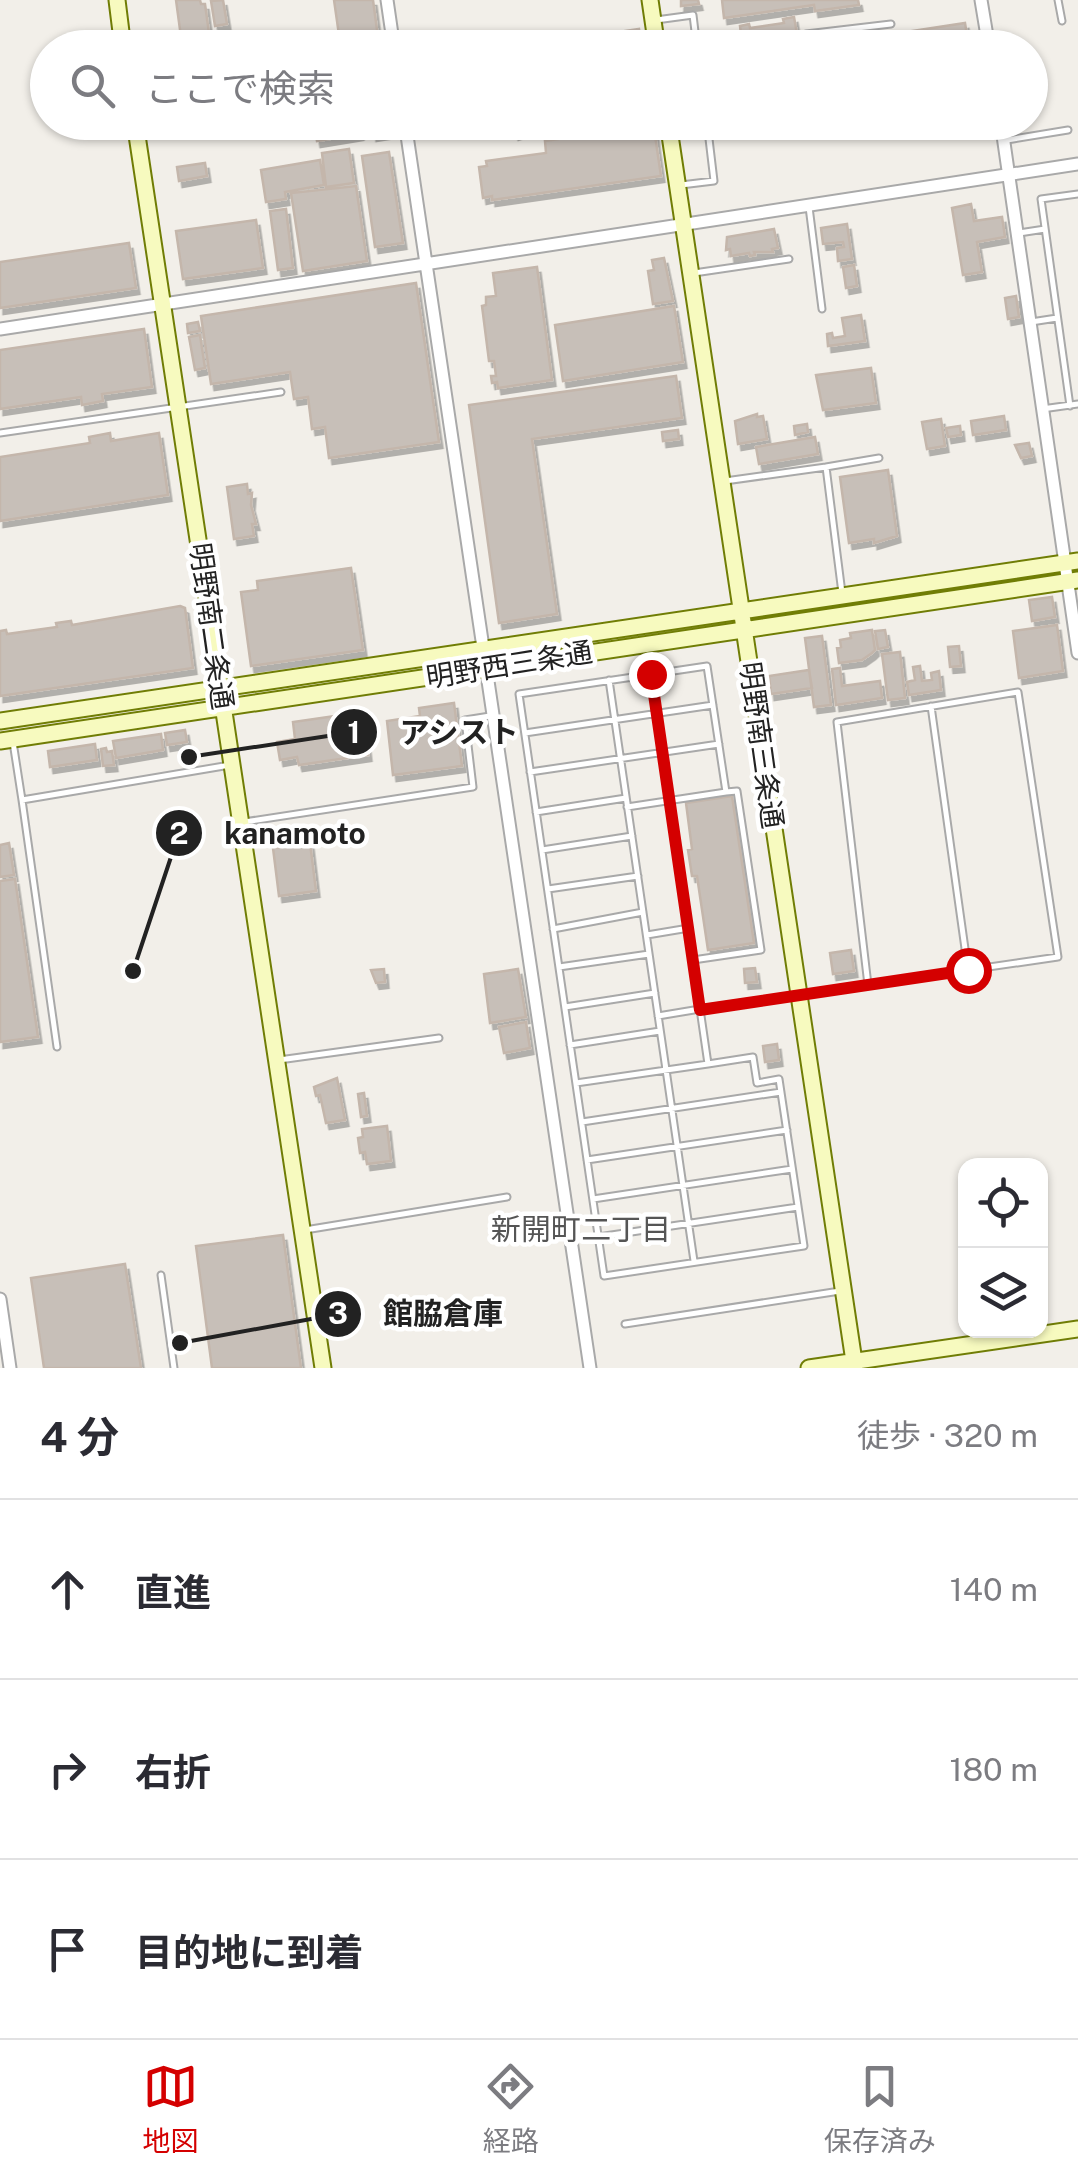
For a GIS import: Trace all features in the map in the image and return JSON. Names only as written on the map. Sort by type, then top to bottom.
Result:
[{"type":"street","points":[[116,0],[121,30]]},
{"type":"street","points":[[386,0],[391,30]]},
{"type":"street","points":[[650,0],[654,30]]},
{"type":"street","points":[[981,0],[986,30]]},
{"type":"street","name":"明野南二条通","points":[[138,140],[323,1368]]},
{"type":"street","points":[[407,140],[590,1368]]},
{"type":"street","name":"明野南三条通","points":[[671,140],[854,1364]]},
{"type":"street","points":[[1004,140],[1042,410],[1071,562],[1078,652]]},
{"type":"street","points":[[0,329],[1078,164]]},
{"type":"street","name":"明野西三条通","points":[[6,740],[486,668],[743,620],[842,597],[1071,562]]},
{"type":"street","name":"明野西三条通","points":[[0,721],[484,649],[1072,581]]},
{"type":"street","points":[[0,1300],[10,1368]]},
{"type":"street","points":[[809,1368],[1078,1330]]},
{"type":"lane","points":[[1058,0],[1062,22]]},
{"type":"lane","points":[[653,21],[693,16],[695,30]]},
{"type":"lane","points":[[840,30],[891,24]]},
{"type":"lane","points":[[1048,133],[1068,130]]},
{"type":"lane","points":[[678,186],[714,181],[709,140]]},
{"type":"lane","points":[[1070,406],[1041,200],[1078,194]]},
{"type":"lane","points":[[809,207],[822,309]]},
{"type":"lane","points":[[1017,234],[1045,229]]},
{"type":"lane","points":[[691,274],[788,259]]},
{"type":"lane","points":[[1030,323],[1058,318]]},
{"type":"lane","points":[[0,433],[281,392]]},
{"type":"lane","points":[[1042,410],[1078,404]]},
{"type":"lane","points":[[722,481],[880,458]]},
{"type":"lane","points":[[826,467],[842,597]]},
{"type":"lane","points":[[576,1084],[753,1057],[757,1083],[779,1080],[804,1246],[604,1276],[519,694],[708,666],[726,792]]},
{"type":"lane","points":[[651,674],[708,1064]]},
{"type":"lane","points":[[609,680],[694,1262]]},
{"type":"lane","points":[[658,1016],[1058,957],[1018,692],[836,722],[868,985]]},
{"type":"lane","points":[[525,733],[713,705]]},
{"type":"lane","points":[[931,706],[968,970]]},
{"type":"lane","points":[[241,822],[473,787],[465,720],[494,716]]},
{"type":"lane","points":[[6,740],[22,800],[57,1047]]},
{"type":"lane","points":[[530,772],[719,744]]},
{"type":"lane","points":[[22,800],[232,764]]},
{"type":"lane","points":[[628,807],[738,790],[760,950],[693,960]]},
{"type":"lane","points":[[536,812],[626,798]]},
{"type":"lane","points":[[542,850],[632,836]]},
{"type":"lane","points":[[548,889],[638,876]]},
{"type":"lane","points":[[554,929],[643,912]]},
{"type":"lane","points":[[646,936],[688,928]]},
{"type":"lane","points":[[559,968],[649,954]]},
{"type":"lane","points":[[565,1007],[655,993]]},
{"type":"lane","points":[[570,1044],[660,1031]]},
{"type":"lane","points":[[276,1060],[439,1038]]},
{"type":"lane","points":[[582,1122],[781,1092]]},
{"type":"lane","points":[[587,1160],[787,1130]]},
{"type":"lane","points":[[593,1199],[792,1169]]},
{"type":"lane","points":[[302,1230],[507,1197]]},
{"type":"lane","points":[[598,1236],[798,1207]]},
{"type":"lane","points":[[161,1275],[174,1368]]},
{"type":"lane","points":[[625,1324],[843,1290]]},
{"type":"building","points":[[176,0],[200,0],[205,4],[209,30],[180,30]]},
{"type":"building","points":[[223,0],[227,24],[215,26],[211,1]]},
{"type":"building","points":[[334,0],[373,0],[377,30],[338,30]]},
{"type":"building","points":[[681,0],[698,0],[699,4],[681,6]]},
{"type":"building","points":[[722,0],[858,0],[859,5],[815,11],[814,5],[724,18]]},
{"type":"building","points":[[794,17],[796,30],[740,30],[740,26],[749,24],[750,28],[784,23],[783,19]]},
{"type":"building","points":[[965,23],[966,30],[919,30]]},
{"type":"building","points":[[656,140],[661,176],[492,200],[492,196],[483,198],[479,167],[487,166],[486,161],[546,153],[545,141]]},
{"type":"building","points":[[349,149],[354,183],[326,187],[322,153]]},
{"type":"building","points":[[389,152],[403,243],[375,247],[362,156]]},
{"type":"building","points":[[320,160],[324,185],[285,192],[286,199],[266,202],[261,170]]},
{"type":"building","points":[[205,163],[207,176],[179,181],[177,167]]},
{"type":"building","points":[[356,186],[367,261],[303,271],[291,193]]},
{"type":"building","points":[[971,204],[974,221],[1002,217],[1005,237],[977,242],[982,272],[963,275],[952,208]]},
{"type":"building","points":[[286,209],[293,268],[278,270],[270,211]]},
{"type":"building","points":[[256,220],[263,268],[183,279],[176,231]]},
{"type":"building","points":[[847,224],[852,259],[838,261],[837,248],[844,247],[843,242],[823,244],[821,228]]},
{"type":"building","points":[[774,229],[778,248],[773,252],[731,256],[730,249],[726,250],[727,237]]},
{"type":"building","points":[[129,243],[136,288],[0,308],[0,262]]},
{"type":"building","points":[[664,258],[673,301],[653,304],[648,271],[654,270],[652,260]]},
{"type":"building","points":[[854,265],[857,286],[846,288],[843,267]]},
{"type":"building","points":[[537,267],[552,380],[498,388],[497,382],[492,383],[491,376],[496,376],[494,361],[489,361],[482,306],[486,305],[486,297],[496,296],[493,273]]},
{"type":"building","points":[[416,283],[439,442],[329,458],[325,427],[312,429],[308,397],[294,399],[290,372],[211,384],[201,316]]},
{"type":"building","points":[[1016,296],[1019,317],[1008,319],[1005,298]]},
{"type":"building","points":[[674,306],[683,362],[563,381],[555,325]]},
{"type":"building","points":[[861,315],[865,341],[828,346],[827,334],[832,333],[833,338],[845,336],[842,318]]},
{"type":"building","points":[[198,322],[200,331],[188,333],[187,324]]},
{"type":"building","points":[[144,329],[152,387],[102,394],[103,401],[82,405],[81,397],[0,409],[0,350]]},
{"type":"building","points":[[200,335],[205,368],[195,370],[189,337]]},
{"type":"building","points":[[871,368],[876,403],[823,410],[816,375]]},
{"type":"building","points":[[676,376],[682,418],[532,439],[557,614],[499,623],[469,405]]},
{"type":"building","points":[[757,414],[763,416],[767,439],[738,444],[735,421]]},
{"type":"building","points":[[1004,416],[1006,430],[973,435],[971,421]]},
{"type":"building","points":[[941,419],[945,446],[927,449],[922,422]]},
{"type":"building","points":[[807,424],[808,432],[795,435],[794,426]]},
{"type":"building","points":[[960,426],[961,435],[948,437],[946,428]]},
{"type":"building","points":[[678,430],[679,439],[663,441],[662,432]]},
{"type":"building","points":[[110,433],[111,441],[159,433],[168,495],[0,521],[0,457],[90,443],[89,437]]},
{"type":"building","points":[[815,437],[818,454],[759,464],[756,447]]},
{"type":"building","points":[[1029,443],[1032,456],[1021,458],[1015,445]]},
{"type":"building","points":[[888,470],[897,536],[874,543],[874,539],[849,543],[840,477]]},
{"type":"building","points":[[247,484],[248,494],[252,493],[254,536],[234,539],[227,487]]},
{"type":"building","points":[[351,568],[363,650],[251,666],[241,592],[258,590],[257,581]]},
{"type":"building","points":[[1052,597],[1055,617],[1032,621],[1029,600]]},
{"type":"building","points":[[185,608],[193,668],[0,696],[0,631],[6,630],[7,634],[57,627],[56,623],[71,621],[72,625]]},
{"type":"building","points":[[1057,625],[1063,671],[1019,678],[1013,631]]},
{"type":"building","points":[[872,630],[872,653],[862,660],[839,663],[840,640],[851,638],[850,633]]},
{"type":"building","points":[[885,630],[888,647],[878,649],[875,631]]},
{"type":"building","points":[[822,636],[831,705],[814,707],[805,638]]},
{"type":"building","points":[[959,646],[961,666],[950,667],[948,647]]},
{"type":"building","points":[[900,652],[905,698],[888,700],[882,654]]},
{"type":"building","points":[[920,666],[922,681],[932,680],[931,673],[939,671],[941,690],[909,695],[907,682],[915,680],[913,667]]},
{"type":"building","points":[[840,668],[842,686],[880,681],[882,698],[836,705],[832,669]]},
{"type":"building","points":[[809,670],[812,688],[771,694],[769,676]]},
{"type":"building","points":[[454,703],[462,766],[393,775],[387,721],[420,716],[419,708]]},
{"type":"building","points":[[363,712],[368,755],[299,765],[297,757],[280,760],[277,742],[295,739],[293,722]]},
{"type":"building","points":[[185,730],[187,742],[167,745],[165,733]]},
{"type":"building","points":[[161,734],[163,750],[116,758],[113,741]]},
{"type":"building","points":[[95,744],[97,760],[50,767],[48,751]]},
{"type":"building","points":[[106,748],[107,752],[112,751],[114,765],[103,766],[101,749]]},
{"type":"building","points":[[732,796],[754,943],[708,950],[697,876],[692,876],[688,850],[692,849],[686,803]]},
{"type":"building","points":[[9,843],[14,875],[0,877],[0,845]]},
{"type":"building","points":[[310,843],[316,891],[279,896],[273,848]]},
{"type":"building","points":[[15,879],[38,1037],[0,1042],[0,881]]},
{"type":"building","points":[[851,950],[854,971],[833,974],[830,953]]},
{"type":"building","points":[[755,968],[757,982],[745,983],[744,969]]},
{"type":"building","points":[[384,969],[385,982],[376,983],[371,970]]},
{"type":"building","points":[[518,969],[526,1017],[490,1023],[484,974]]},
{"type":"building","points":[[526,1022],[530,1048],[504,1053],[499,1027]]},
{"type":"building","points":[[777,1044],[779,1060],[765,1062],[763,1046]]},
{"type":"building","points":[[337,1078],[345,1120],[326,1123],[320,1095],[316,1096],[314,1087]]},
{"type":"building","points":[[364,1093],[367,1116],[361,1117],[358,1094]]},
{"type":"building","points":[[387,1126],[391,1161],[367,1164],[365,1152],[360,1153],[358,1138],[363,1137],[362,1129]]},
{"type":"building","points":[[283,1235],[301,1368],[212,1368],[196,1246]]},
{"type":"building","points":[[125,1264],[141,1368],[44,1368],[31,1278]]},
{"type":"place","name":"アシスト","points":[[189,757]]},
{"type":"place","name":"kanamoto","points":[[133,971]]},
{"type":"place","name":"館脇倉庫","points":[[180,1343]]},
{"type":"district","name":"新開町二丁目","points":[[581,1229]]},
{"type":"route","points":[[651,674],[700,1010],[968,970]]}]
